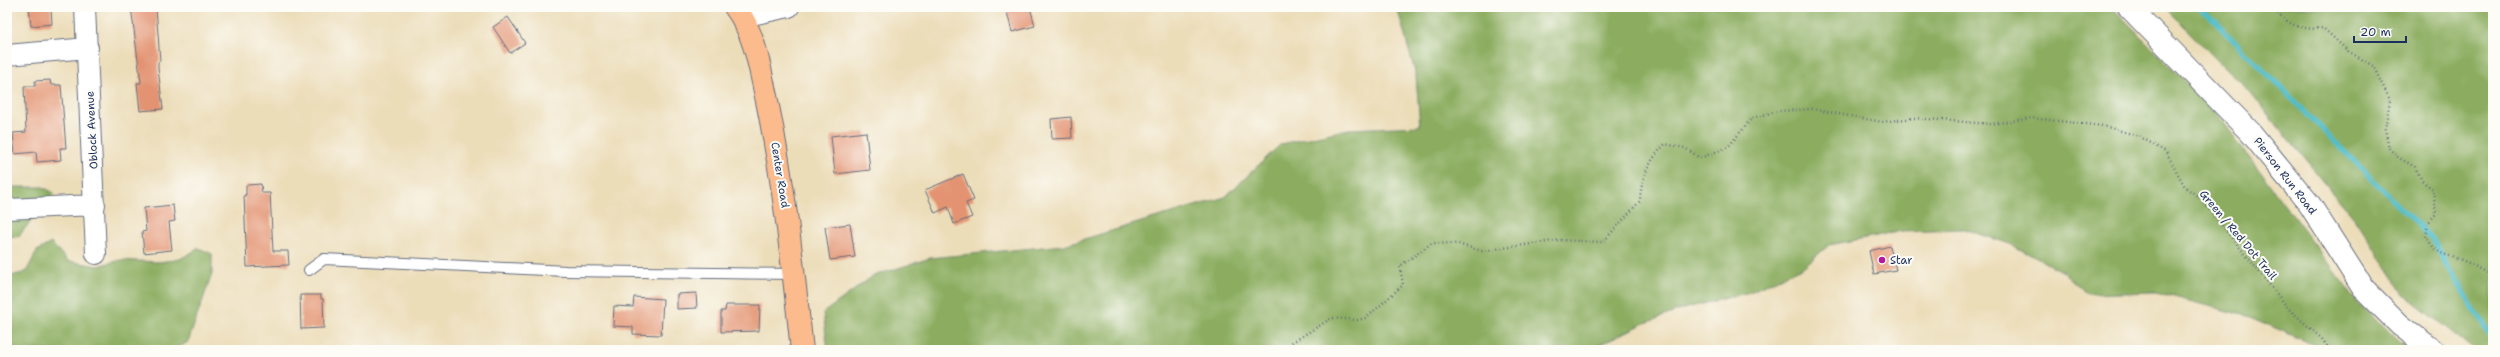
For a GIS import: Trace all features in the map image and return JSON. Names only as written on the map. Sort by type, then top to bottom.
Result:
[{"type":"main road","name":"Center Road","points":[[738,12],[758,58],[772,129],[794,274],[802,350]]},
{"type":"street","name":"Oblock Avenue","points":[[85,7],[96,254]]},
{"type":"street","points":[[738,12],[789,7]]},
{"type":"street","name":"Pierson Run Road","points":[[2129,7],[2252,133],[2310,205],[2363,288],[2400,325],[2433,350]]},
{"type":"street","points":[[7,55],[88,48]]},
{"type":"street","points":[[7,209],[95,205]]},
{"type":"lane","points":[[309,270],[324,259],[566,272],[794,274]]},
{"type":"path","points":[[2272,7],[2281,19],[2307,30],[2323,28],[2348,51],[2373,66],[2390,100],[2385,129],[2389,148],[2396,156],[2415,167],[2423,182],[2433,189],[2436,214],[2428,223],[2426,237],[2433,248],[2447,257],[2459,259],[2493,276]]},
{"type":"path","name":"Green / Red Dot Trail","points":[[1290,350],[1291,343],[1332,318],[1358,320],[1366,318],[1403,285],[1400,266],[1432,243],[1458,244],[1482,251],[1560,240],[1603,242],[1640,201],[1641,184],[1652,158],[1665,144],[1685,148],[1700,158],[1728,147],[1752,118],[1778,111],[1812,109],[1882,122],[1914,118],[1991,124],[2032,118],[2103,126],[2139,136],[2166,152],[2185,187],[2200,198],[2289,309],[2322,339],[2330,350]]},
{"type":"green space","points":[[1397,7],[2112,7],[2218,115],[2357,302],[2410,350],[2326,350],[2250,317],[2155,292],[2088,294],[2063,272],[2010,244],[1964,229],[1902,231],[1829,245],[1803,267],[1750,292],[1686,308],[1643,324],[1588,350],[828,350],[823,313],[873,276],[930,258],[1064,245],[1225,197],[1281,144],[1349,129],[1420,126],[1416,76]]},
{"type":"green space","points":[[2164,7],[2493,7],[2493,350],[2474,350],[2404,294],[2354,218],[2251,94]]},
{"type":"green space","points":[[7,187],[43,187],[54,193],[18,237],[7,236]]},
{"type":"green space","points":[[51,243],[68,261],[98,266],[120,260],[159,262],[180,259],[199,248],[212,254],[212,274],[188,342],[174,350],[7,350],[7,277],[26,272],[37,251]]},
{"type":"building","points":[[29,7],[51,7],[52,24],[31,26]]},
{"type":"building","points":[[131,7],[156,7],[160,61],[158,62],[158,68],[163,109],[140,111],[137,83],[141,83]]},
{"type":"building","points":[[1016,7],[1030,7],[1035,26],[1012,32],[1007,12],[1017,9]]},
{"type":"building","points":[[508,17],[525,43],[510,53],[493,27]]},
{"type":"building","points":[[50,80],[51,85],[61,85],[66,148],[60,148],[61,160],[37,162],[36,152],[15,154],[13,133],[26,132],[24,86],[35,86],[35,81]]},
{"type":"building","points":[[1071,117],[1072,138],[1052,139],[1051,119]]},
{"type":"building","points":[[866,132],[870,170],[835,174],[831,136]]},
{"type":"building","points":[[963,174],[974,200],[966,203],[972,217],[954,224],[948,207],[935,213],[925,190]]},
{"type":"building","points":[[261,184],[262,193],[270,193],[273,251],[288,251],[289,265],[247,267],[244,195],[246,195],[246,185]]},
{"type":"building","points":[[173,205],[175,221],[169,222],[172,250],[144,253],[142,232],[146,231],[144,208]]},
{"type":"building","points":[[850,224],[855,257],[830,260],[825,227]]},
{"type":"building","name":"Star","points":[[1890,246],[1896,270],[1874,274],[1869,251]]},
{"type":"building","points":[[696,293],[697,308],[677,309],[677,294]]},
{"type":"building","points":[[300,295],[321,295],[321,299],[323,299],[324,328],[301,329]]},
{"type":"building","points":[[634,297],[663,299],[661,335],[633,334],[633,327],[613,326],[614,306],[633,307]]},
{"type":"building","points":[[726,305],[760,305],[759,331],[721,332],[721,311],[725,311]]},
{"type":"waterway","points":[[2200,7],[2431,238],[2493,342]]},
{"type":"place","name":"Star","points":[[1882,260]]}]
